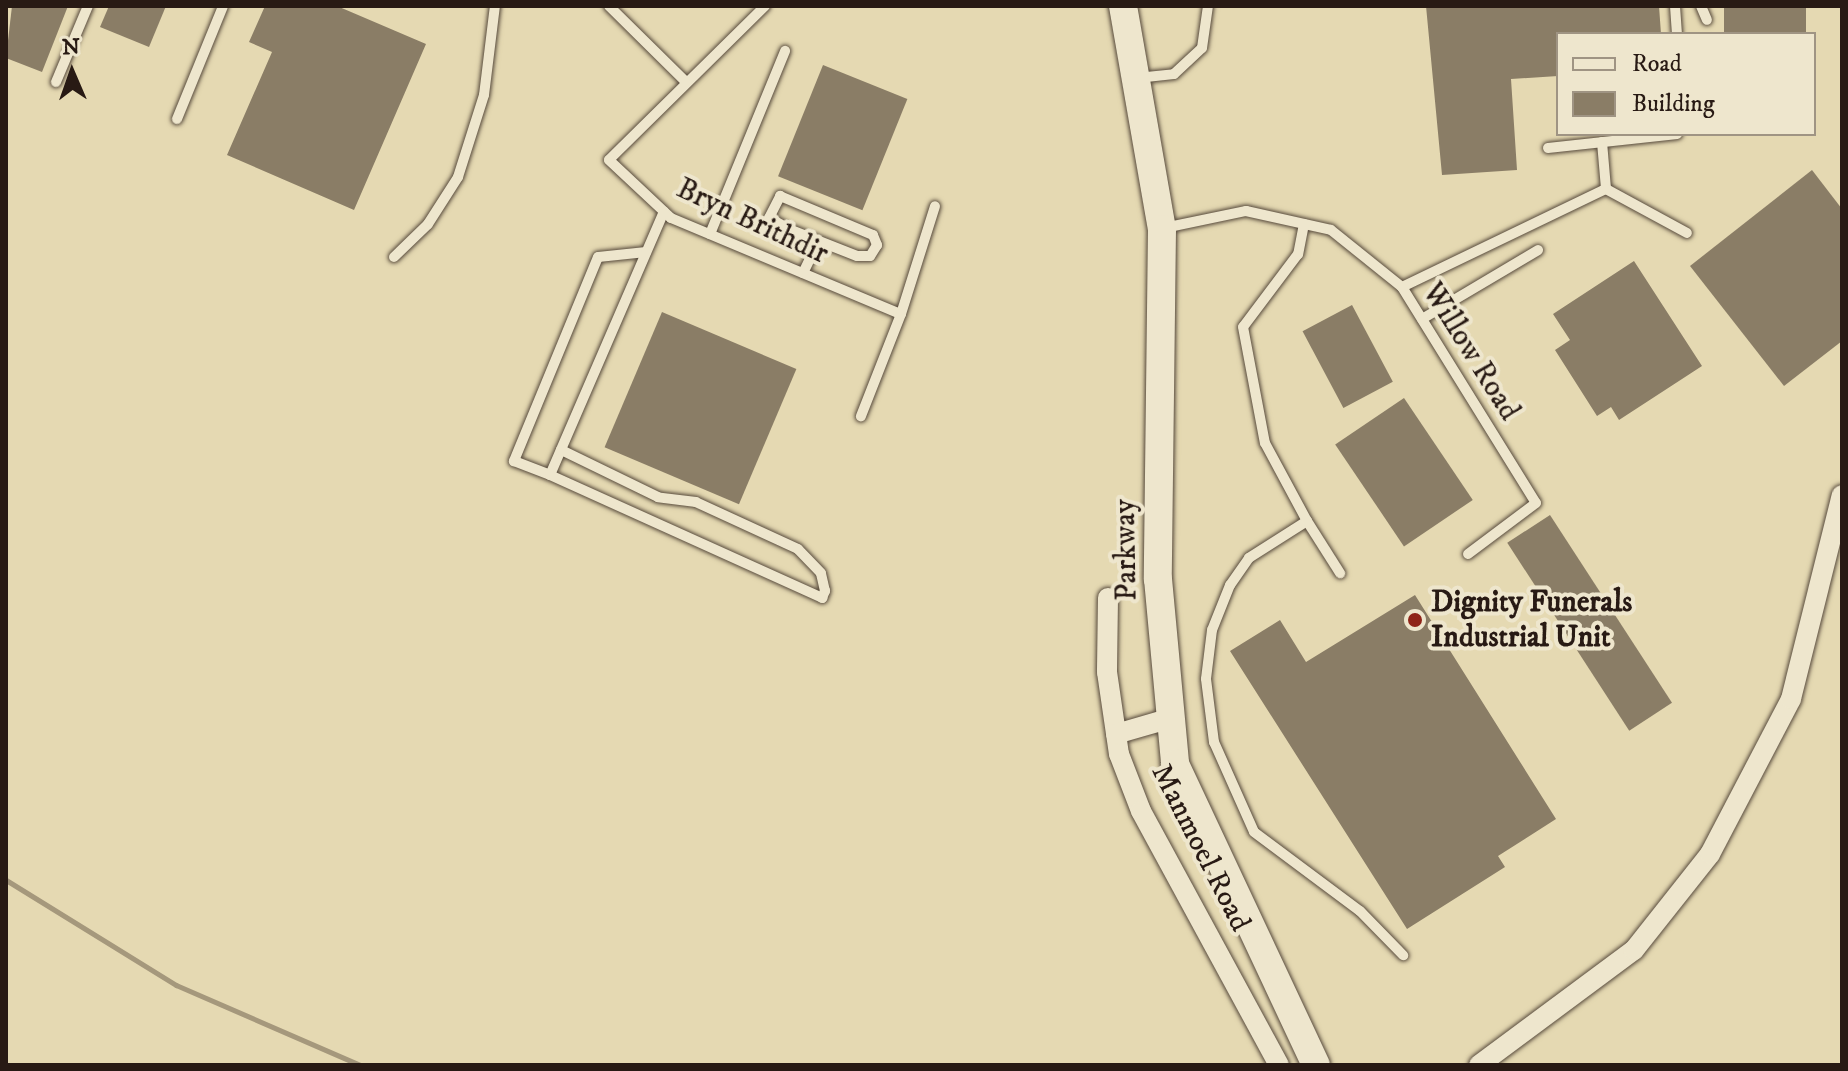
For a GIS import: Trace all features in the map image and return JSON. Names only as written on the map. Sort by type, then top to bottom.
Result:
[{"type":"main road","name":"Parkway","points":[[1123,6],[1162,229],[1158,579],[1175,764],[1316,1065]]},
{"type":"street","points":[[1479,1065],[1634,950],[1710,854],[1791,699],[1842,495]]},
{"type":"street","name":"Manmoel Road","points":[[1108,598],[1116,734],[1141,811],[1279,1065]]},
{"type":"street","points":[[1116,734],[1171,718]]},
{"type":"lane","points":[[56,82],[88,6]]},
{"type":"lane","points":[[177,119],[223,6]]},
{"type":"lane","points":[[394,257],[428,224],[458,177],[484,95],[495,6]]},
{"type":"lane","points":[[609,6],[686,82]]},
{"type":"lane","name":"Bryn Brithdir","points":[[765,6],[609,160],[664,212],[901,314]]},
{"type":"lane","points":[[1135,79],[1174,74],[1202,48],[1208,6]]},
{"type":"lane","points":[[1675,6],[1677,32]]},
{"type":"lane","points":[[1701,6],[1707,20]]},
{"type":"lane","points":[[710,234],[785,51]]},
{"type":"lane","points":[[1548,148],[1658,136]]},
{"type":"lane","points":[[1602,142],[1606,189]]},
{"type":"lane","points":[[1606,189],[1687,233]]},
{"type":"lane","points":[[1402,287],[1606,189]]},
{"type":"lane","points":[[780,196],[873,235],[877,245],[870,256],[857,256],[818,242],[769,218],[774,202],[780,196]]},
{"type":"lane","points":[[861,416],[901,314],[935,206]]},
{"type":"lane","name":"Willow Road","points":[[1162,229],[1246,211],[1331,230],[1402,287],[1536,503],[1468,554]]},
{"type":"lane","points":[[550,475],[664,212]]},
{"type":"lane","points":[[1304,224],[1298,254],[1243,327],[1265,443],[1307,521],[1340,573]]},
{"type":"lane","points":[[803,273],[818,242]]},
{"type":"lane","points":[[1422,319],[1538,250]]},
{"type":"lane","points":[[561,450],[658,497],[696,502],[798,549],[821,573],[825,591],[822,598],[514,461],[598,257],[646,252]]},
{"type":"lane","points":[[1307,521],[1249,558],[1230,585],[1212,630],[1206,679],[1214,742],[1254,832],[1360,911],[1403,955]]},
{"type":"building","points":[[12,6],[68,6],[42,72],[6,58]]},
{"type":"building","points":[[109,6],[166,6],[149,47],[100,27]]},
{"type":"building","points":[[265,6],[337,6],[426,44],[354,210],[227,155],[272,52],[249,42]]},
{"type":"building","points":[[1426,6],[1659,6],[1661,32],[1556,32],[1556,76],[1511,79],[1517,170],[1442,175]]},
{"type":"building","points":[[1724,6],[1806,6],[1806,32],[1724,32]]},
{"type":"building","points":[[823,65],[907,99],[862,210],[778,176]]},
{"type":"building","points":[[1812,170],[1842,209],[1842,341],[1784,386],[1690,266]]},
{"type":"building","points":[[1634,261],[1702,366],[1619,420],[1611,407],[1597,416],[1555,350],[1570,340],[1553,314]]},
{"type":"building","points":[[1352,305],[1393,382],[1343,408],[1303,331]]},
{"type":"building","points":[[662,312],[796,369],[739,504],[605,447]]},
{"type":"building","points":[[1404,398],[1473,500],[1404,546],[1335,444]]},
{"type":"building","points":[[1550,515],[1672,703],[1629,731],[1507,543]]},
{"type":"building","points":[[1415,595],[1556,819],[1498,856],[1505,867],[1407,929],[1230,651],[1280,620],[1306,662]]},
{"type":"waterway","points":[[6,880],[176,985],[360,1065]]},
{"type":"place","name":"Dignity Funerals Industrial Unit","points":[[1415,620]]}]
